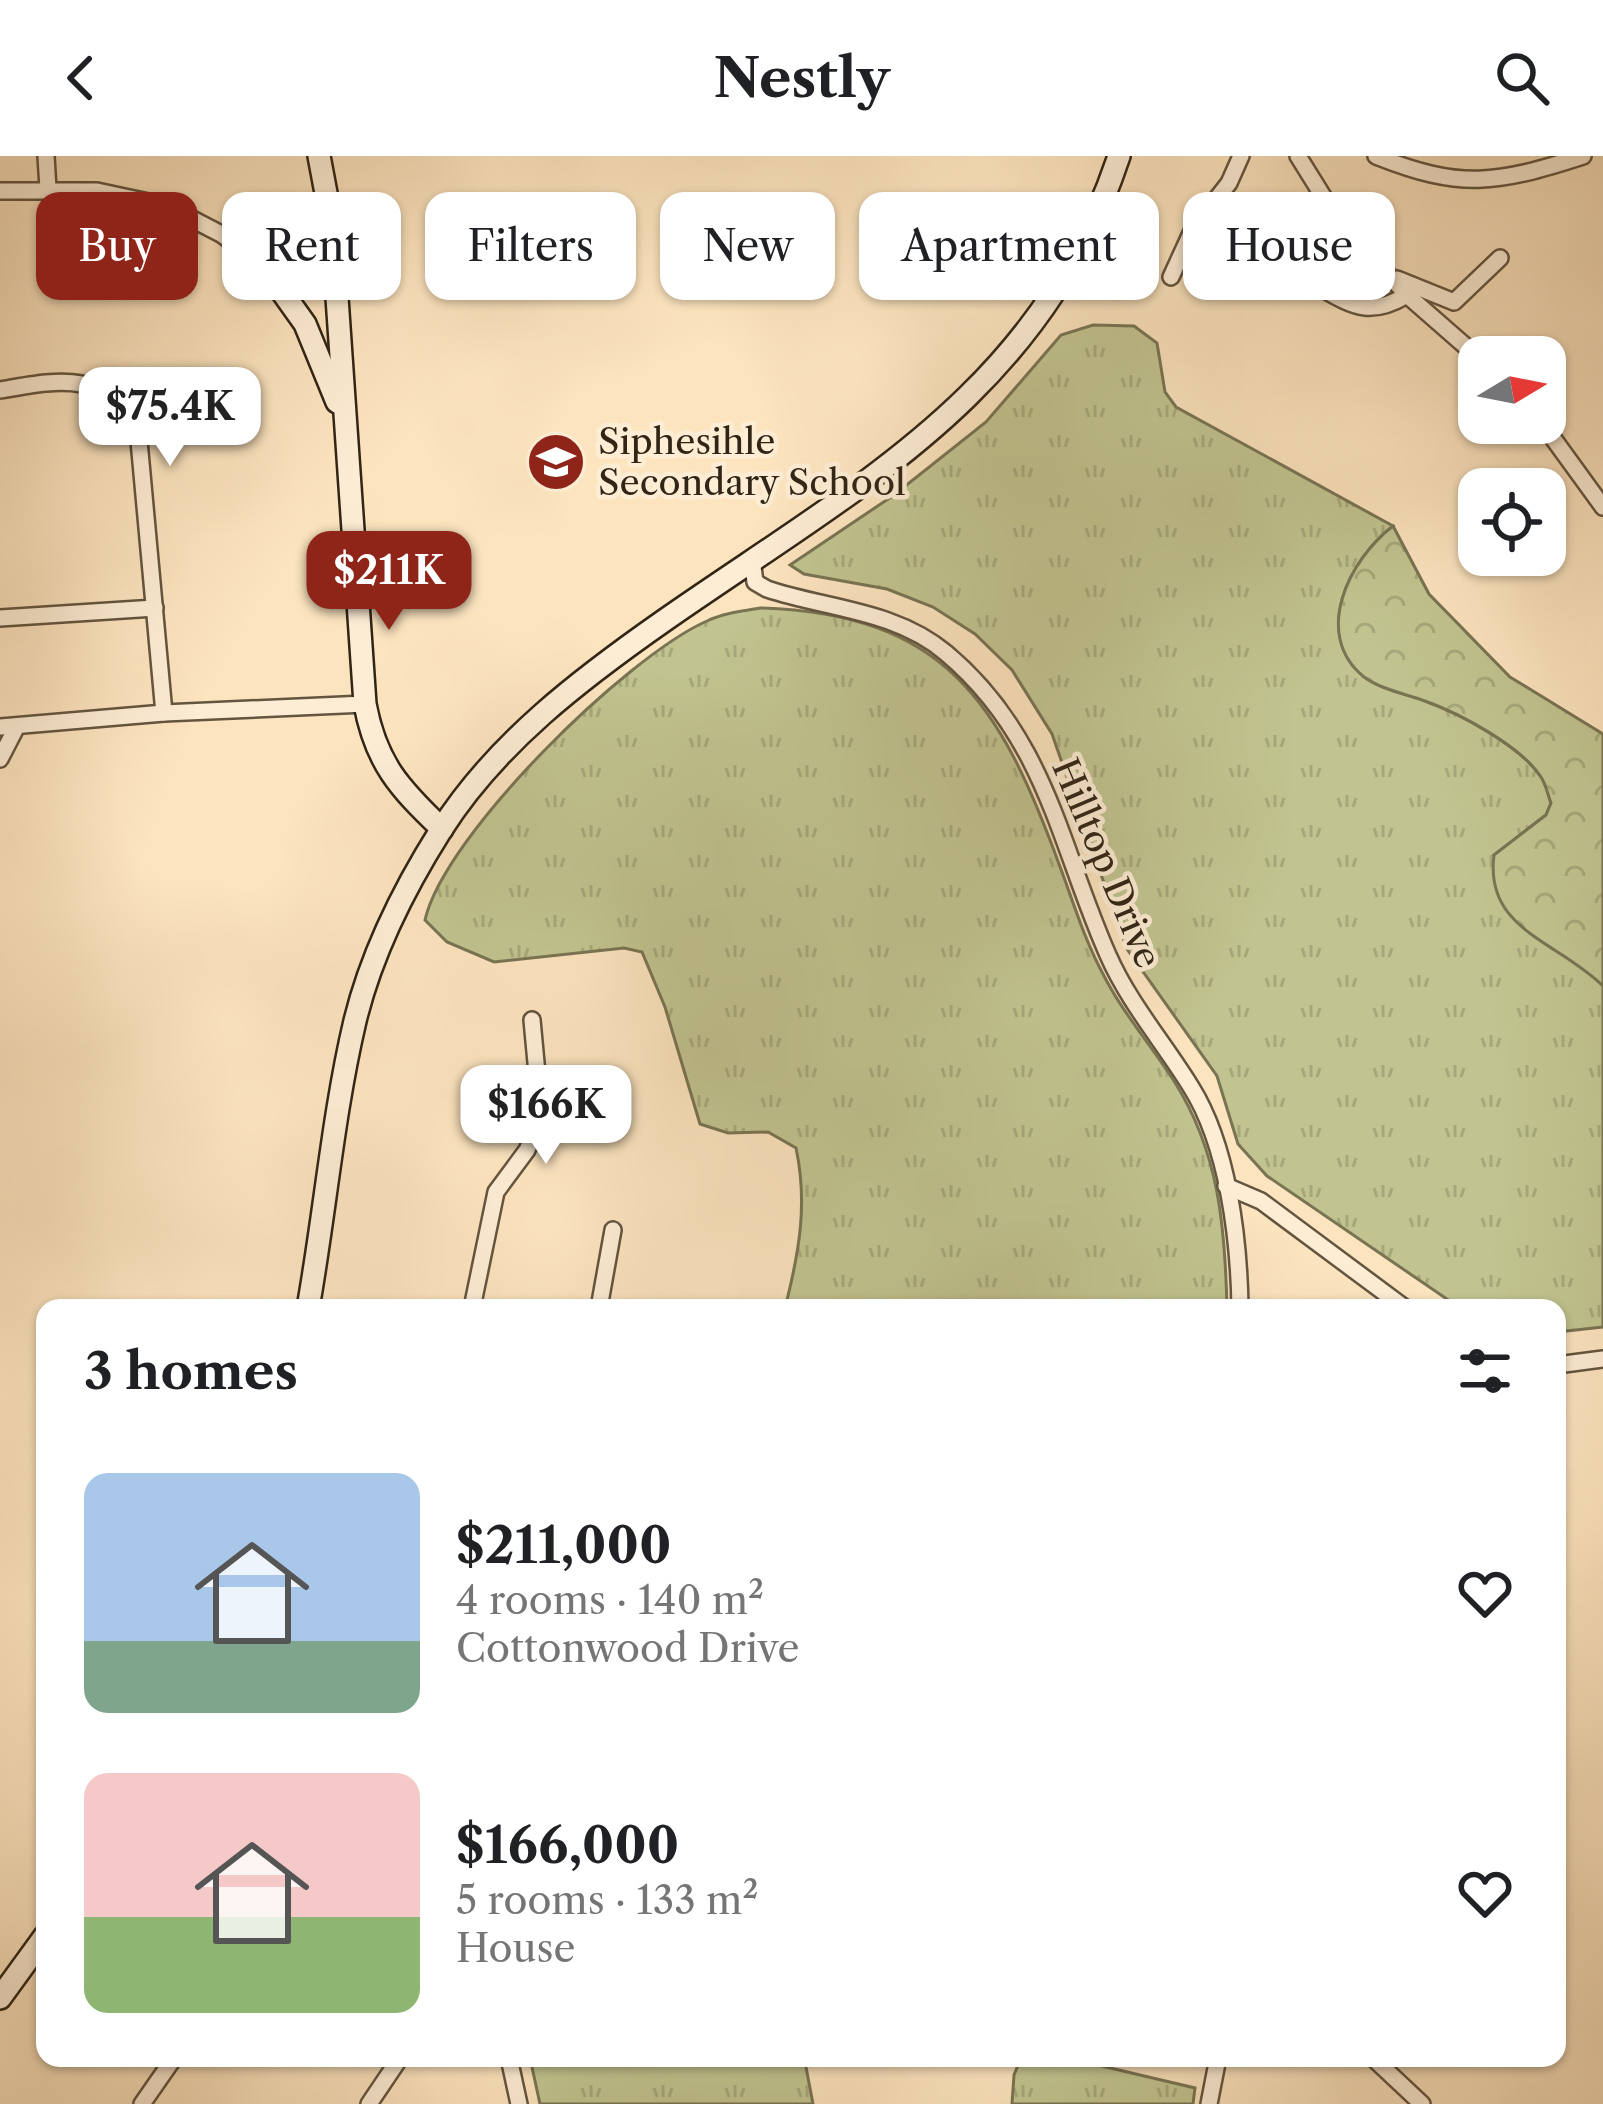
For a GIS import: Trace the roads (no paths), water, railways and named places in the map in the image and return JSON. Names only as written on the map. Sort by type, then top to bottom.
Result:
[{"type":"main road","points":[[319,156],[326,192]]},
{"type":"main road","points":[[309,1299],[355,1022],[376,954],[442,829],[501,757],[563,695],[752,559],[854,493],[988,379],[1055,292],[1097,213],[1119,156]]},
{"type":"main road","points":[[287,300],[304,324],[348,436]]},
{"type":"main road","points":[[336,300],[365,704],[377,751],[393,780],[442,829]]},
{"type":"main road","points":[[0,1998],[36,1948]]},
{"type":"street","points":[[46,156],[48,189]]},
{"type":"street","points":[[1171,277],[1193,229],[1229,183],[1241,156]]},
{"type":"street","points":[[1298,156],[1321,192]]},
{"type":"street","points":[[1376,156],[1432,177],[1474,181],[1528,173],[1582,156]]},
{"type":"street","points":[[0,191],[97,191],[166,206],[222,235]]},
{"type":"street","points":[[1395,278],[1454,302],[1500,258]]},
{"type":"street","points":[[1395,279],[1458,340]]},
{"type":"street","points":[[1347,300],[1367,309],[1386,308],[1407,295]]},
{"type":"street","points":[[0,391],[72,382],[111,396],[138,430],[164,713]]},
{"type":"street","points":[[1557,444],[1603,507]]},
{"type":"street","name":"Hilltop Drive","points":[[752,559],[755,582],[766,589],[877,616],[917,632],[976,681],[1001,713],[1053,803],[1108,955],[1204,1109],[1237,1244],[1240,1299]]},
{"type":"street","points":[[0,618],[155,608]]},
{"type":"street","points":[[0,759],[9,726],[365,704]]},
{"type":"street","points":[[474,1299],[496,1192],[527,1150],[541,1116],[532,1020]]},
{"type":"street","points":[[1226,1186],[1261,1201],[1393,1299]]},
{"type":"street","points":[[601,1299],[613,1230]]},
{"type":"street","points":[[1566,1363],[1603,1359]]},
{"type":"street","points":[[142,2104],[168,2067]]},
{"type":"street","points":[[369,2104],[394,2067]]},
{"type":"street","points":[[511,2067],[519,2104]]},
{"type":"street","points":[[1209,2104],[1216,2067]]},
{"type":"street","points":[[1383,2067],[1422,2104]]},
{"type":"place","name":"Siphesihle Secondary School","points":[[556,462]]}]
